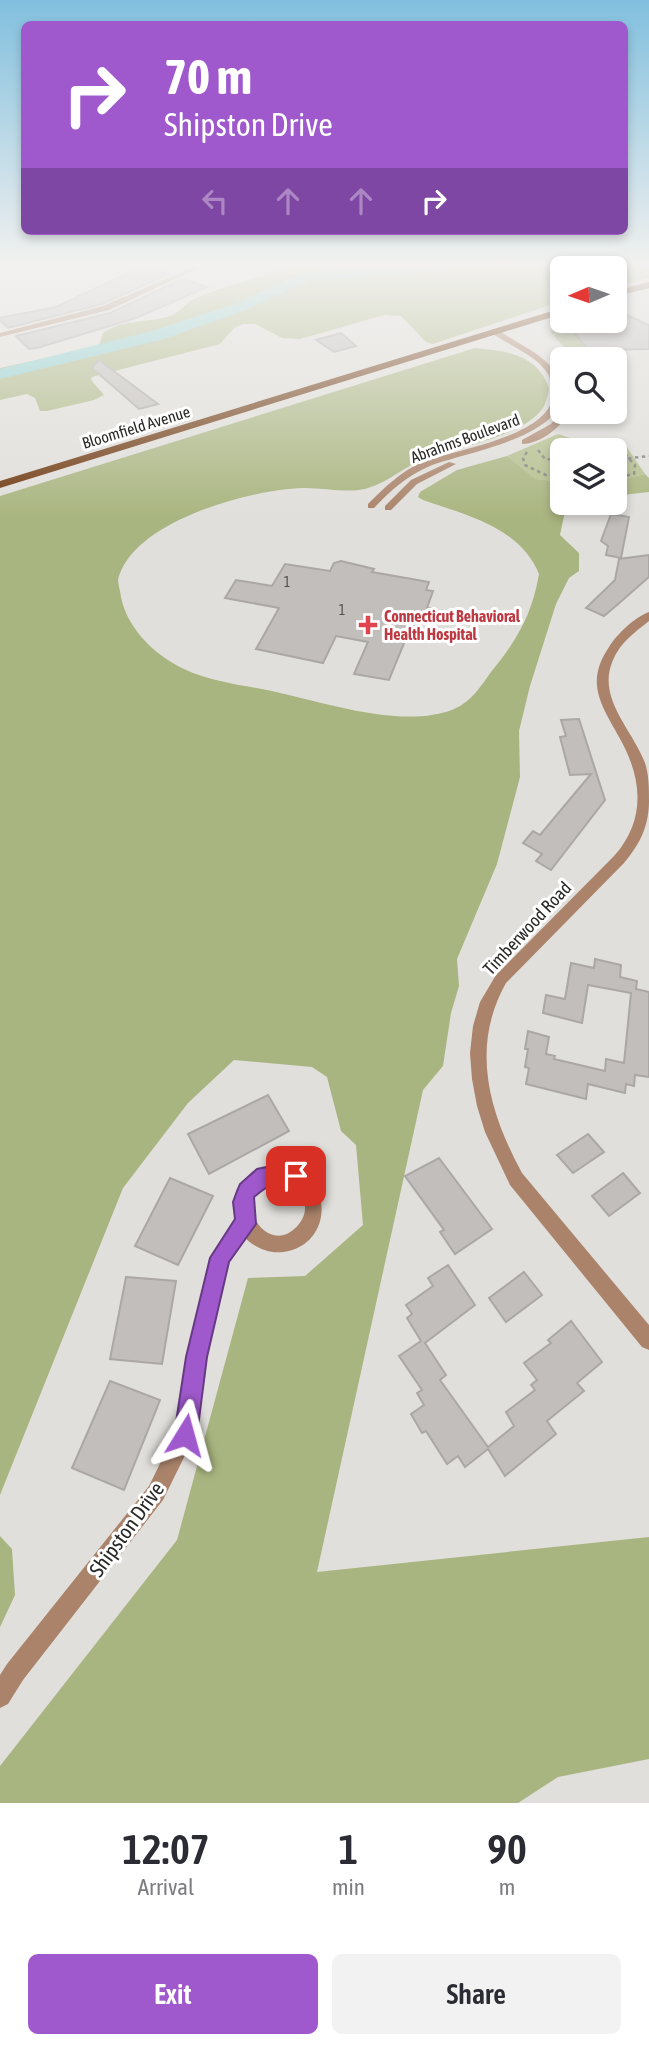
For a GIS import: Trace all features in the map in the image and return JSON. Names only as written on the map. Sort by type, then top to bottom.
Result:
[{"type":"main road","name":"Bloomfield Avenue","points":[[0,485],[430,351]]},
{"type":"street","name":"Abrahms Boulevard","points":[[371,506],[390,485],[422,466],[520,434],[539,424],[554,410],[558,386],[550,371],[526,351]]},
{"type":"street","name":"Abrahms Boulevard","points":[[388,508],[399,495],[422,477],[464,460],[522,443],[555,424]]},
{"type":"street","name":"Timberwood Road","points":[[649,615],[618,642],[605,665],[604,681],[613,719],[639,764],[644,799],[639,830],[617,861],[502,978],[483,1018],[480,1067],[482,1097],[490,1125],[502,1156],[516,1179],[649,1340]]},
{"type":"street","points":[[286,1173],[305,1183],[311,1192],[314,1214],[310,1224],[294,1240],[271,1243],[252,1233],[246,1224],[243,1202],[247,1191],[264,1176],[286,1173]]},
{"type":"street","name":"Shipston Drive","points":[[0,1696],[15,1672],[156,1493],[185,1435],[197,1357],[220,1258],[240,1227],[246,1224]]},
{"type":"path","points":[[544,447],[525,454],[523,463],[550,476]]},
{"type":"path","points":[[539,450],[545,459],[550,459]]},
{"type":"path","points":[[627,455],[636,467],[636,472],[627,474]]},
{"type":"path","points":[[627,458],[649,456]]},
{"type":"green space","points":[[78,351],[192,351],[95,376],[91,378],[92,381],[104,395],[94,400],[40,411],[35,398],[27,394],[0,400],[0,368]]},
{"type":"green space","points":[[465,351],[499,351],[520,356],[537,368],[549,388],[543,408],[519,427],[503,435],[417,462],[371,487],[346,491],[302,488],[280,490],[226,502],[198,512],[171,524],[148,539],[130,556],[118,583],[127,616],[142,638],[162,656],[194,673],[363,712],[412,717],[434,715],[454,709],[471,698],[500,660],[528,615],[539,574],[519,545],[505,534],[474,518],[423,500],[418,497],[420,492],[457,470],[507,456],[536,479],[550,481],[550,515],[564,515],[560,535],[579,553],[579,571],[569,578],[556,604],[530,686],[519,731],[520,777],[497,864],[457,959],[459,986],[451,1013],[443,1066],[423,1090],[317,1572],[649,1537],[649,1759],[558,1777],[518,1803],[0,1803],[0,1766],[177,1540],[248,1278],[305,1276],[363,1225],[356,1145],[341,1131],[327,1077],[312,1067],[234,1060],[188,1103],[123,1188],[0,1495],[0,496]]},
{"type":"green space","points":[[558,434],[570,438],[550,438],[550,481],[536,479],[507,456]]},
{"type":"green space","points":[[627,447],[645,474],[627,478]]},
{"type":"green space","points":[[645,474],[649,478],[649,492],[627,495],[627,478]]},
{"type":"green space","points":[[0,1536],[12,1549],[15,1595],[0,1627]]},
{"type":"building","points":[[99,360],[158,404],[139,409],[92,368]]},
{"type":"building","points":[[611,515],[629,517],[621,558],[606,555],[608,546],[601,541]]},
{"type":"building","points":[[649,555],[649,577],[604,616],[586,608],[615,580],[619,559]]},
{"type":"building","points":[[341,561],[374,569],[372,572],[429,582],[426,590],[433,591],[427,608],[433,609],[427,623],[418,621],[416,627],[411,626],[389,680],[354,674],[368,642],[336,636],[323,663],[256,649],[279,608],[225,598],[236,580],[272,586],[285,564],[330,571],[334,563]]},
{"type":"building","points":[[579,719],[605,800],[551,870],[536,861],[542,854],[523,843],[533,831],[540,835],[591,774],[570,775],[560,737],[566,736],[561,720]]},
{"type":"building","points":[[595,959],[621,965],[620,977],[637,981],[636,989],[649,992],[649,1077],[635,1075],[634,1086],[626,1084],[625,1093],[588,1084],[586,1099],[526,1084],[529,1068],[525,1067],[528,1031],[549,1037],[546,1054],[555,1056],[554,1059],[605,1071],[606,1059],[624,1063],[631,993],[588,985],[582,1023],[543,1013],[546,995],[565,999],[571,963],[594,968]]},
{"type":"building","points":[[268,1095],[289,1131],[209,1174],[188,1134]]},
{"type":"building","points":[[588,1134],[604,1152],[573,1173],[557,1155]]},
{"type":"building","points":[[439,1158],[492,1229],[455,1254],[440,1232],[444,1230],[405,1176]]},
{"type":"building","points":[[623,1173],[640,1193],[609,1216],[592,1196]]},
{"type":"building","points":[[170,1178],[213,1196],[178,1265],[135,1246]]},
{"type":"building","points":[[448,1265],[475,1305],[425,1343],[446,1375],[440,1380],[488,1447],[514,1426],[506,1412],[535,1390],[531,1385],[537,1380],[524,1363],[551,1343],[548,1340],[571,1321],[602,1362],[577,1383],[584,1391],[547,1421],[556,1434],[505,1476],[488,1449],[465,1467],[458,1456],[447,1464],[426,1431],[422,1433],[411,1414],[424,1405],[417,1393],[422,1390],[399,1356],[421,1341],[407,1318],[412,1314],[406,1305],[433,1286],[428,1278]]},
{"type":"building","points":[[524,1272],[542,1295],[506,1322],[489,1298]]},
{"type":"building","points":[[126,1277],[176,1281],[162,1364],[110,1359]]},
{"type":"building","points":[[110,1381],[160,1400],[124,1490],[72,1468]]},
{"type":"waterway","points":[[0,374],[93,351]]},
{"type":"place","name":"Connecticut Behavioral Health Hospital","points":[[368,625]]},
{"type":"route","points":[[185,1435],[197,1357],[220,1258],[240,1227],[246,1224],[242,1213],[247,1191],[254,1182],[275,1172],[296,1176]]}]
